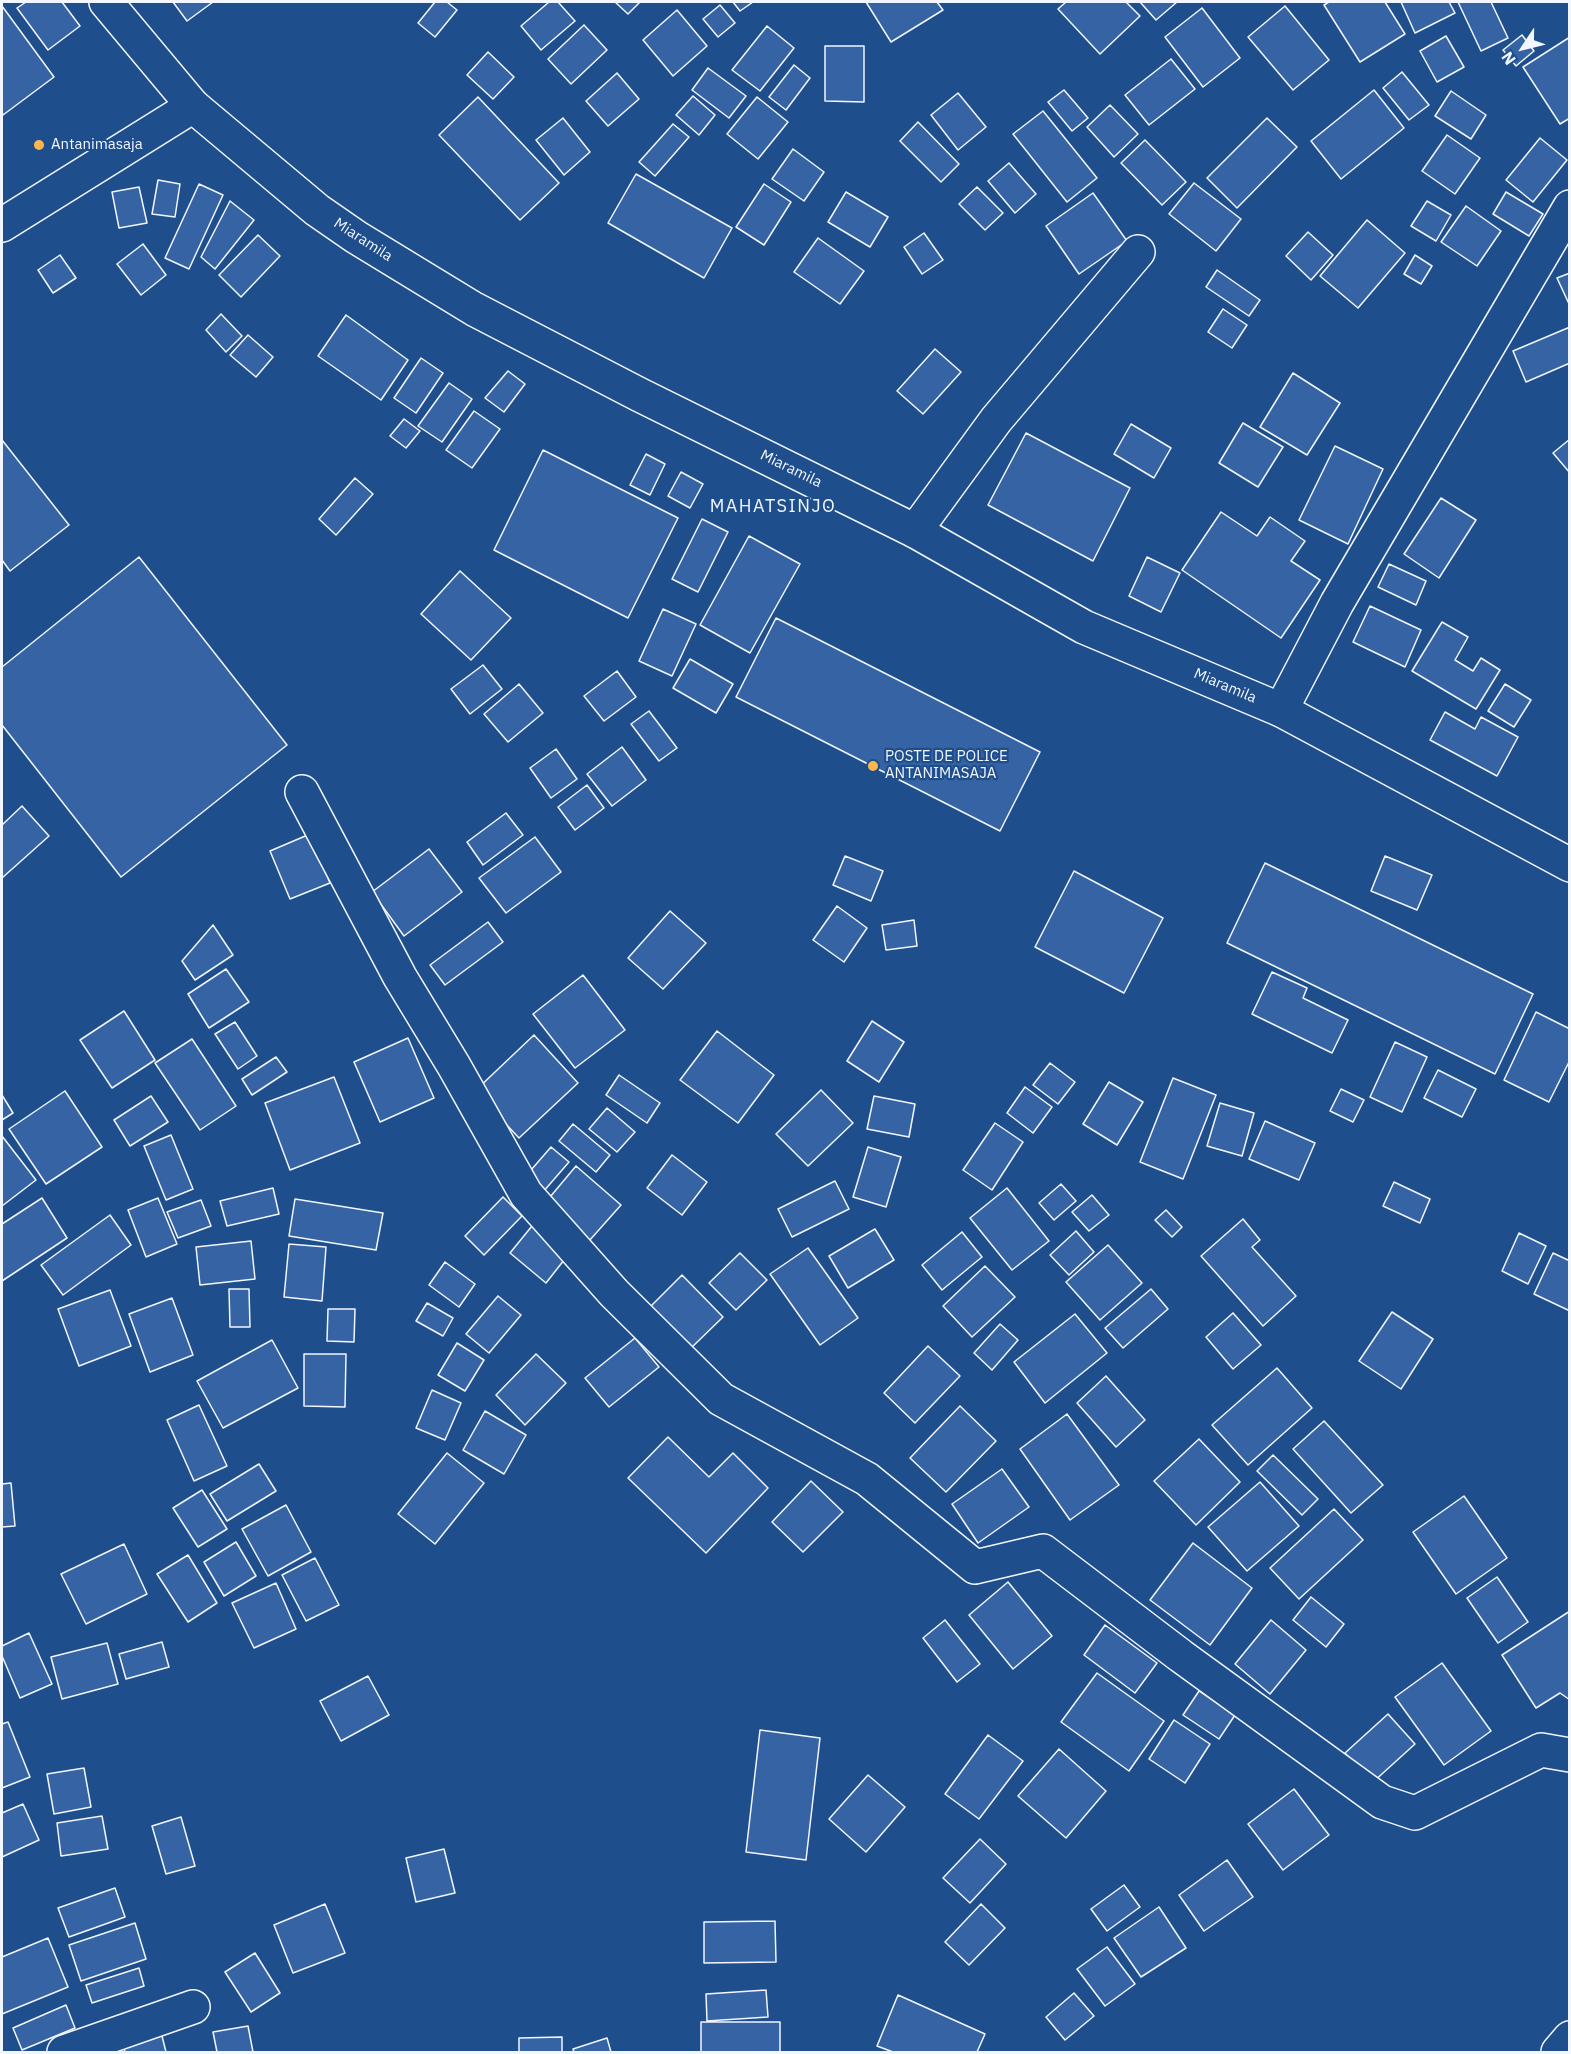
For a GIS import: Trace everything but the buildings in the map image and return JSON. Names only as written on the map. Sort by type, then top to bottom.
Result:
[{"type":"street","name":"Miaramila","points":[[106,2],[193,106],[317,210],[356,237],[474,309],[915,531],[1084,627],[1281,710],[1569,865]]},
{"type":"street","points":[[2,225],[193,106]]},
{"type":"street","points":[[1281,710],[1337,603],[1569,207]]},
{"type":"street","points":[[915,531],[996,420],[1138,252]]},
{"type":"street","points":[[302,792],[400,977],[454,1066],[526,1194],[614,1293],[721,1399],[867,1479],[975,1567],[1043,1551],[1181,1656],[1382,1802],[1415,1813],[1541,1750],[1569,1755]]},
{"type":"street","points":[[64,2052],[193,2007]]},
{"type":"street","points":[[1558,2052],[1569,2038]]},
{"type":"place","name":"Antanimasaja","points":[[39,145]]},
{"type":"place","name":"POSTE DE POLICE ANTANIMASAJA","points":[[873,766]]},
{"type":"district","name":"MAHATSINJO","points":[[773,507]]}]
